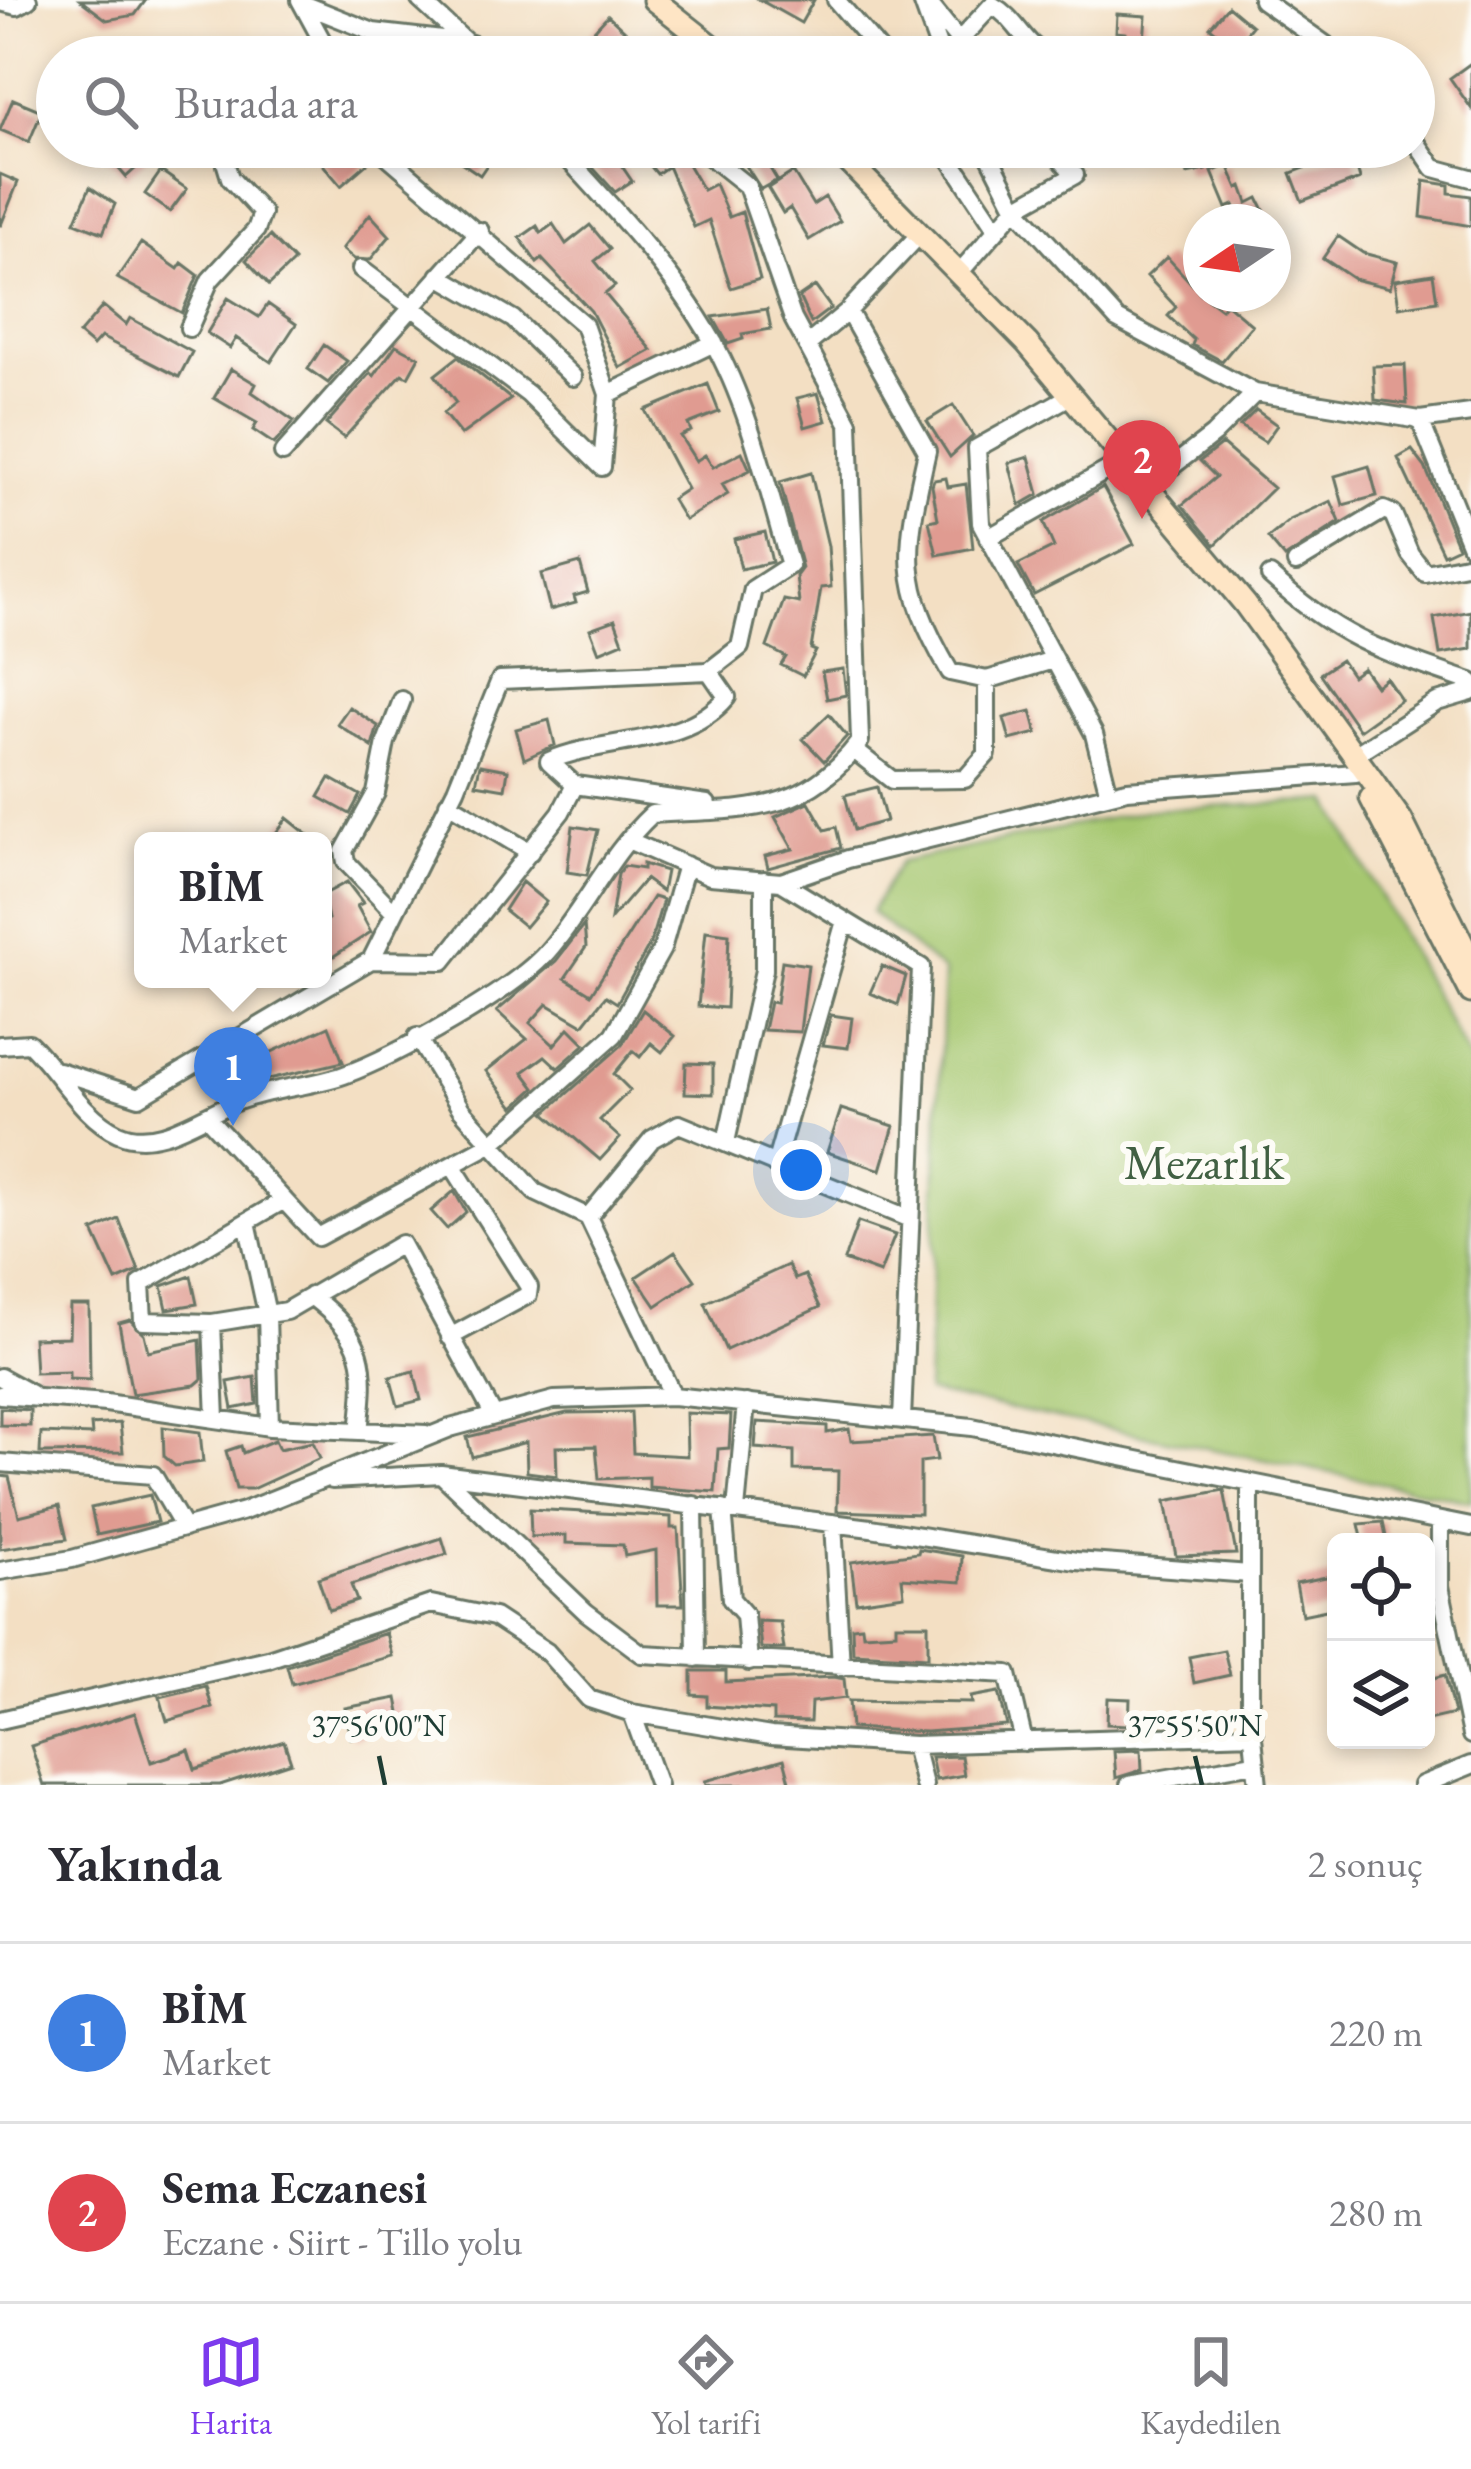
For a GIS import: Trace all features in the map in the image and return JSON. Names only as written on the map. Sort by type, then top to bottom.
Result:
[{"type":"main road","points":[[669,4],[703,36]]},
{"type":"main road","points":[[855,168],[1072,395],[1245,604],[1354,765],[1401,820],[1470,979]]},
{"type":"street","points":[[0,2],[17,6],[28,0]]},
{"type":"street","points":[[420,0],[458,36]]},
{"type":"street","points":[[836,0],[867,36]]},
{"type":"street","points":[[924,0],[955,36]]},
{"type":"street","points":[[924,0],[935,36]]},
{"type":"street","points":[[1262,0],[1313,36]]},
{"type":"street","points":[[302,2],[373,32],[395,36]]},
{"type":"street","points":[[302,2],[320,36]]},
{"type":"street","points":[[963,36],[992,4],[1005,12],[1021,36]]},
{"type":"street","points":[[189,328],[211,280],[256,230],[262,213],[230,178],[227,168]]},
{"type":"street","points":[[361,269],[527,394],[602,467],[608,394],[584,325],[403,168]]},
{"type":"street","points":[[371,961],[448,803],[500,680],[709,671],[740,647],[753,589],[790,565],[760,463],[713,343],[649,247],[576,168]]},
{"type":"street","points":[[0,1045],[29,1043],[59,1071],[95,1120],[122,1135],[152,1138],[283,1087],[343,1076],[491,995],[546,954],[652,814],[754,811],[833,776],[860,741],[849,423],[793,320],[747,186],[724,168]]},
{"type":"street","points":[[956,168],[997,230]]},
{"type":"street","points":[[996,168],[1016,208],[1117,319],[1255,393],[1420,420],[1471,413]]},
{"type":"street","points":[[958,273],[1016,208],[1075,175],[1069,168]]},
{"type":"street","points":[[1434,168],[1471,178]]},
{"type":"street","points":[[283,453],[480,230]]},
{"type":"street","points":[[808,345],[920,234]]},
{"type":"street","points":[[439,276],[513,320],[573,377]]},
{"type":"street","points":[[848,310],[927,451],[909,524],[908,580],[950,672],[987,680],[1053,660]]},
{"type":"street","points":[[608,394],[713,343]]},
{"type":"street","points":[[1148,484],[1213,435],[1255,393]]},
{"type":"street","points":[[1072,395],[977,448],[980,523],[1094,734],[1109,794]]},
{"type":"street","points":[[1420,420],[1471,546]]},
{"type":"street","points":[[988,538],[1127,460]]},
{"type":"street","points":[[1296,563],[1384,510],[1394,514],[1410,554],[1425,573],[1471,564]]},
{"type":"street","points":[[1270,576],[1339,632],[1386,656],[1471,682]]},
{"type":"street","points":[[709,671],[727,697],[710,717],[674,732],[573,750],[549,761],[575,785],[754,811]]},
{"type":"street","points":[[854,749],[892,780],[965,779],[987,754],[987,680]]},
{"type":"street","points":[[630,841],[710,876],[773,881],[1109,794],[1354,765],[1437,702],[1471,692]]},
{"type":"street","points":[[394,912],[346,862],[344,851],[376,793],[386,742],[402,700]]},
{"type":"street","points":[[332,984],[371,961],[443,961],[530,852],[575,785]]},
{"type":"street","points":[[448,803],[530,852]]},
{"type":"street","points":[[206,1116],[318,1237],[491,1144],[614,1034],[662,950],[686,865]]},
{"type":"street","points":[[773,881],[921,968],[902,1420]]},
{"type":"street","points":[[726,1142],[764,970],[773,881]]},
{"type":"street","points":[[775,1165],[845,921]]},
{"type":"street","points":[[59,1071],[139,1096],[325,988]]},
{"type":"street","points":[[417,1037],[461,1109],[535,1192],[588,1217],[673,1396]]},
{"type":"street","points":[[588,1217],[652,1139],[679,1124],[910,1219]]},
{"type":"street","points":[[450,1337],[507,1310],[528,1295],[529,1287],[452,1165]]},
{"type":"street","points":[[284,1200],[141,1284],[143,1321],[212,1323],[286,1311],[401,1244],[494,1416]]},
{"type":"street","points":[[247,1222],[267,1314],[270,1427]]},
{"type":"street","points":[[311,1296],[349,1327],[357,1348],[363,1369],[359,1431]]},
{"type":"street","points":[[212,1323],[216,1419]]},
{"type":"street","points":[[0,1377],[37,1398]]},
{"type":"street","points":[[0,1395],[270,1427],[433,1435]]},
{"type":"street","points":[[0,1571],[72,1559],[184,1528],[433,1435],[554,1400],[673,1396],[972,1427],[1471,1527]]},
{"type":"street","points":[[746,1403],[730,1510],[731,1599],[746,1615],[749,1662]]},
{"type":"street","points":[[0,1463],[154,1474],[184,1528]]},
{"type":"street","points":[[319,1480],[441,1474],[832,1523],[1076,1561],[1250,1574]]},
{"type":"street","points":[[441,1474],[586,1612],[642,1654],[1008,1674],[1024,1742]]},
{"type":"street","points":[[1250,1485],[1258,1785]]},
{"type":"street","points":[[694,1505],[696,1658]]},
{"type":"street","points":[[1440,1521],[1440,1586],[1471,1735]]},
{"type":"street","points":[[832,1523],[841,1666]]},
{"type":"street","points":[[0,1720],[268,1658],[431,1604],[494,1617],[547,1652],[589,1699],[632,1713],[771,1736],[914,1745],[1254,1734]]},
{"type":"street","points":[[632,1713],[658,1785]]},
{"type":"street","points":[[914,1745],[923,1785]]},
{"type":"street","points":[[1129,1785],[1254,1763]]},
{"type":"street","points":[[1422,1785],[1471,1765]]},
{"type":"green space","name":"Mezarlık","points":[[1329,801],[1471,1063],[1471,1501],[927,1392],[944,972],[871,912],[900,862],[1149,810]]},
{"type":"building","points":[[80,0],[146,0],[135,15],[107,20]]},
{"type":"building","points":[[760,0],[814,0],[801,23]]},
{"type":"building","points":[[1228,6],[1252,26],[1244,36],[1221,36],[1210,27]]},
{"type":"building","points":[[1117,14],[1146,16],[1144,36],[1116,32]]},
{"type":"building","points":[[608,15],[625,31],[620,36],[589,36]]},
{"type":"building","points":[[1471,63],[1471,108],[1450,78]]},
{"type":"building","points":[[13,99],[36,109],[29,142],[0,130]]},
{"type":"building","points":[[326,168],[362,168],[341,186]]},
{"type":"building","points":[[593,168],[623,168],[632,181],[615,192]]},
{"type":"building","points":[[669,168],[690,168],[703,190],[715,184],[729,217],[742,212],[760,279],[731,288],[709,220],[694,227]]},
{"type":"building","points":[[748,168],[770,168],[777,180],[761,189]]},
{"type":"building","points":[[1221,168],[1229,168],[1248,203],[1258,198],[1261,204],[1225,204],[1212,172]]},
{"type":"building","points":[[1304,168],[1357,168],[1360,179],[1302,201],[1291,173]]},
{"type":"building","points":[[161,171],[187,189],[170,212],[145,194]]},
{"type":"building","points":[[793,172],[813,205],[825,197],[840,221],[809,240],[790,208],[783,213],[768,188]]},
{"type":"building","points":[[0,174],[18,182],[1,225],[0,225]]},
{"type":"building","points":[[1424,181],[1449,185],[1449,193],[1471,196],[1471,226],[1421,217]]},
{"type":"building","points":[[90,187],[115,204],[103,233],[75,222]]},
{"type":"building","points":[[370,214],[390,236],[370,260],[354,259],[342,249]]},
{"type":"building","points":[[553,224],[566,244],[590,225],[610,249],[595,261],[615,286],[605,294],[652,350],[620,368],[591,311],[542,259],[537,263],[520,238],[537,226],[541,233]]},
{"type":"building","points":[[270,236],[294,261],[269,285],[246,260]]},
{"type":"building","points":[[1338,236],[1363,253],[1397,262],[1390,288],[1354,279],[1323,258]]},
{"type":"building","points":[[141,243],[178,269],[182,263],[198,275],[182,313],[117,278]]},
{"type":"building","points":[[1167,257],[1183,274],[1183,312],[1237,312],[1252,325],[1222,361],[1192,345],[1194,340],[1168,316],[1176,307],[1147,276]]},
{"type":"building","points":[[1433,274],[1437,301],[1399,307],[1395,280]]},
{"type":"building","points":[[815,286],[831,308],[811,323],[799,297]]},
{"type":"building","points":[[228,298],[259,317],[268,304],[296,324],[271,362],[236,338],[230,348],[207,333]]},
{"type":"building","points":[[103,306],[126,325],[130,318],[192,352],[179,377],[101,337],[93,346],[79,334]]},
{"type":"building","points":[[767,309],[771,329],[742,334],[743,339],[728,344],[713,317]]},
{"type":"building","points":[[324,345],[347,361],[328,383],[308,369]]},
{"type":"building","points":[[396,345],[419,357],[408,377],[402,374],[344,438],[326,424],[371,373],[374,376]]},
{"type":"building","points":[[458,357],[511,399],[461,435],[443,413],[456,403],[435,375]]},
{"type":"building","points":[[1405,365],[1407,404],[1375,400],[1373,366]]},
{"type":"building","points":[[231,369],[256,384],[252,392],[294,421],[274,444],[253,430],[257,423],[214,398]]},
{"type":"building","points":[[708,384],[719,412],[688,424],[691,431],[680,436],[696,461],[705,455],[713,467],[742,452],[750,470],[722,484],[728,494],[685,520],[672,499],[687,489],[645,410]]},
{"type":"building","points":[[818,393],[826,421],[805,427],[797,398]]},
{"type":"building","points":[[953,405],[973,436],[950,457],[927,421]]},
{"type":"building","points":[[1256,410],[1277,425],[1265,442],[1240,426]]},
{"type":"building","points":[[1222,444],[1273,488],[1215,545],[1182,505],[1216,477],[1200,461]]},
{"type":"building","points":[[1412,450],[1425,467],[1458,547],[1443,554],[1398,458]]},
{"type":"building","points":[[1029,457],[1039,494],[1020,505],[1009,463]]},
{"type":"building","points":[[1369,466],[1377,496],[1343,505],[1335,476]]},
{"type":"building","points":[[811,473],[828,546],[831,587],[821,588],[811,649],[816,651],[803,676],[781,665],[786,657],[767,647],[784,600],[799,603],[796,576],[802,568],[780,482]]},
{"type":"building","points":[[946,478],[948,487],[966,484],[973,548],[937,555],[929,521],[938,519],[932,486],[934,480]]},
{"type":"building","points":[[1103,487],[1134,544],[1034,595],[1018,565],[1054,547],[1043,522]]},
{"type":"building","points":[[1331,501],[1340,522],[1285,558],[1268,538],[1290,520]]},
{"type":"building","points":[[765,532],[772,562],[741,569],[734,539]]},
{"type":"building","points":[[580,563],[588,592],[574,596],[576,603],[550,610],[541,574]]},
{"type":"building","points":[[1471,611],[1471,649],[1440,654],[1434,618]]},
{"type":"building","points":[[615,620],[623,642],[599,652],[590,629]]},
{"type":"building","points":[[1341,660],[1352,676],[1363,668],[1376,686],[1386,678],[1401,700],[1359,730],[1320,674]]},
{"type":"building","points":[[843,669],[846,695],[827,699],[822,672]]},
{"type":"building","points":[[349,707],[378,726],[372,747],[337,724]]},
{"type":"building","points":[[1031,711],[1037,733],[1010,740],[1004,718]]},
{"type":"building","points":[[829,714],[847,736],[824,761],[803,739]]},
{"type":"building","points":[[549,720],[555,745],[524,759],[516,729]]},
{"type":"building","points":[[480,765],[508,770],[505,789],[476,784]]},
{"type":"building","points":[[330,778],[360,795],[350,814],[319,797]]},
{"type":"building","points":[[877,787],[886,821],[854,830],[845,795]]},
{"type":"building","points":[[809,802],[825,830],[836,827],[841,848],[768,868],[765,856],[793,849],[775,817]]},
{"type":"building","points":[[287,818],[305,832],[277,832]]},
{"type":"building","points":[[573,826],[598,830],[587,875],[567,872]]},
{"type":"building","points":[[643,864],[666,871],[662,892],[645,879],[611,919],[618,874],[624,866],[643,869]]},
{"type":"building","points":[[347,882],[363,903],[357,906],[371,932],[332,957],[332,890]]},
{"type":"building","points":[[522,882],[546,902],[525,927],[504,910]]},
{"type":"building","points":[[653,897],[663,900],[650,944],[617,1003],[606,996],[583,1025],[547,1004],[530,1023],[554,1045],[569,1028],[585,1044],[558,1068],[545,1056],[523,1072],[535,1088],[514,1107],[486,1071],[527,1039],[497,1011],[556,961],[584,925],[586,947],[565,978],[591,994]]},
{"type":"building","points":[[706,931],[729,934],[726,1008],[698,1006]]},
{"type":"building","points":[[782,961],[808,965],[800,1032],[764,1030],[770,1002],[776,1003]]},
{"type":"building","points":[[882,966],[906,976],[898,1005],[870,993]]},
{"type":"building","points":[[643,1010],[675,1036],[662,1052],[651,1043],[640,1057],[633,1051],[614,1074],[630,1090],[600,1120],[620,1138],[600,1160],[545,1113],[622,1045]]},
{"type":"building","points":[[831,1015],[852,1018],[848,1048],[823,1045]]},
{"type":"building","points":[[329,1026],[343,1062],[260,1081],[250,1062]]},
{"type":"building","points":[[686,1063],[713,1064],[713,1094],[685,1093]]},
{"type":"building","points":[[841,1109],[894,1126],[881,1170],[827,1152]]},
{"type":"building","points":[[454,1191],[466,1212],[447,1229],[431,1211]]},
{"type":"building","points":[[119,1219],[139,1271],[116,1281],[93,1231]]},
{"type":"building","points":[[858,1222],[895,1235],[880,1273],[844,1260]]},
{"type":"building","points":[[675,1251],[695,1280],[656,1306],[636,1277]]},
{"type":"building","points":[[788,1265],[795,1279],[805,1275],[820,1307],[726,1350],[705,1303]]},
{"type":"building","points":[[191,1276],[197,1304],[167,1309],[162,1286]]},
{"type":"building","points":[[70,1305],[89,1305],[90,1380],[69,1379],[69,1372],[35,1373],[33,1338],[69,1337]]},
{"type":"building","points":[[130,1320],[144,1334],[148,1351],[200,1340],[202,1379],[195,1385],[132,1394],[119,1323]]},
{"type":"building","points":[[414,1371],[421,1400],[398,1406],[390,1377]]},
{"type":"building","points":[[255,1377],[257,1404],[233,1409],[228,1382]]},
{"type":"building","points":[[0,1408],[30,1410],[30,1426],[0,1425]]},
{"type":"building","points":[[631,1412],[633,1453],[687,1456],[686,1413],[731,1415],[729,1448],[718,1449],[715,1492],[649,1487],[649,1477],[599,1479],[596,1446],[556,1447],[557,1476],[527,1472],[526,1442],[472,1457],[467,1437],[567,1413]]},
{"type":"building","points":[[757,1422],[827,1426],[827,1433],[849,1429],[851,1441],[933,1436],[937,1460],[920,1462],[920,1514],[837,1511],[838,1471],[794,1470],[794,1451],[755,1448]]},
{"type":"building","points":[[120,1423],[123,1452],[40,1453],[41,1433],[92,1435],[91,1425]]},
{"type":"building","points":[[163,1427],[200,1432],[203,1462],[175,1466],[164,1456]]},
{"type":"building","points":[[275,1440],[279,1449],[313,1442],[320,1458],[252,1489],[236,1489],[226,1451],[241,1446],[243,1453]]},
{"type":"building","points":[[0,1476],[9,1477],[19,1516],[59,1506],[67,1539],[0,1549]]},
{"type":"building","points":[[1224,1490],[1236,1554],[1176,1556],[1166,1501]]},
{"type":"building","points":[[150,1495],[157,1522],[97,1535],[91,1508]]},
{"type":"building","points":[[530,1509],[671,1517],[671,1528],[678,1528],[683,1605],[657,1605],[656,1550],[625,1556],[623,1545],[566,1543],[566,1535],[531,1537]]},
{"type":"building","points":[[1383,1522],[1385,1533],[1361,1533],[1359,1524]]},
{"type":"building","points":[[442,1538],[447,1554],[351,1585],[357,1601],[329,1610],[318,1578]]},
{"type":"building","points":[[919,1549],[962,1556],[961,1582],[902,1578],[904,1595],[856,1602],[851,1562],[918,1553]]},
{"type":"building","points":[[1327,1577],[1327,1610],[1302,1615],[1296,1583]]},
{"type":"building","points":[[758,1621],[780,1622],[784,1649],[761,1648]]},
{"type":"building","points":[[896,1624],[928,1624],[928,1657],[853,1653],[852,1627],[862,1626],[863,1634],[896,1632]]},
{"type":"building","points":[[386,1633],[392,1656],[292,1684],[287,1666]]},
{"type":"building","points":[[1224,1650],[1230,1675],[1194,1683],[1189,1657]]},
{"type":"building","points":[[692,1671],[726,1671],[726,1682],[834,1677],[844,1679],[846,1698],[811,1702],[810,1722],[773,1721],[773,1711],[707,1706],[707,1696],[692,1695]]},
{"type":"building","points":[[1445,1675],[1454,1714],[1435,1718],[1435,1678]]},
{"type":"building","points":[[206,1686],[212,1708],[167,1721],[160,1697]]},
{"type":"building","points":[[999,1692],[1007,1726],[926,1732],[851,1728],[849,1701],[972,1703],[971,1697]]},
{"type":"building","points":[[397,1698],[403,1728],[351,1738],[345,1708]]},
{"type":"building","points":[[1108,1698],[1130,1699],[1129,1725],[1107,1724]]},
{"type":"building","points":[[135,1713],[151,1762],[189,1750],[195,1769],[284,1741],[291,1762],[220,1785],[44,1785],[31,1746]]},
{"type":"building","points":[[1141,1750],[1142,1770],[1116,1778],[1114,1751]]},
{"type":"building","points":[[961,1756],[964,1775],[936,1780],[931,1757]]},
{"type":"building","points":[[784,1759],[791,1785],[706,1785],[705,1781]]},
{"type":"place","name":"Sema Eczanesi","points":[[1142,519]]},
{"type":"place","name":"BİM","points":[[233,1126]]}]
